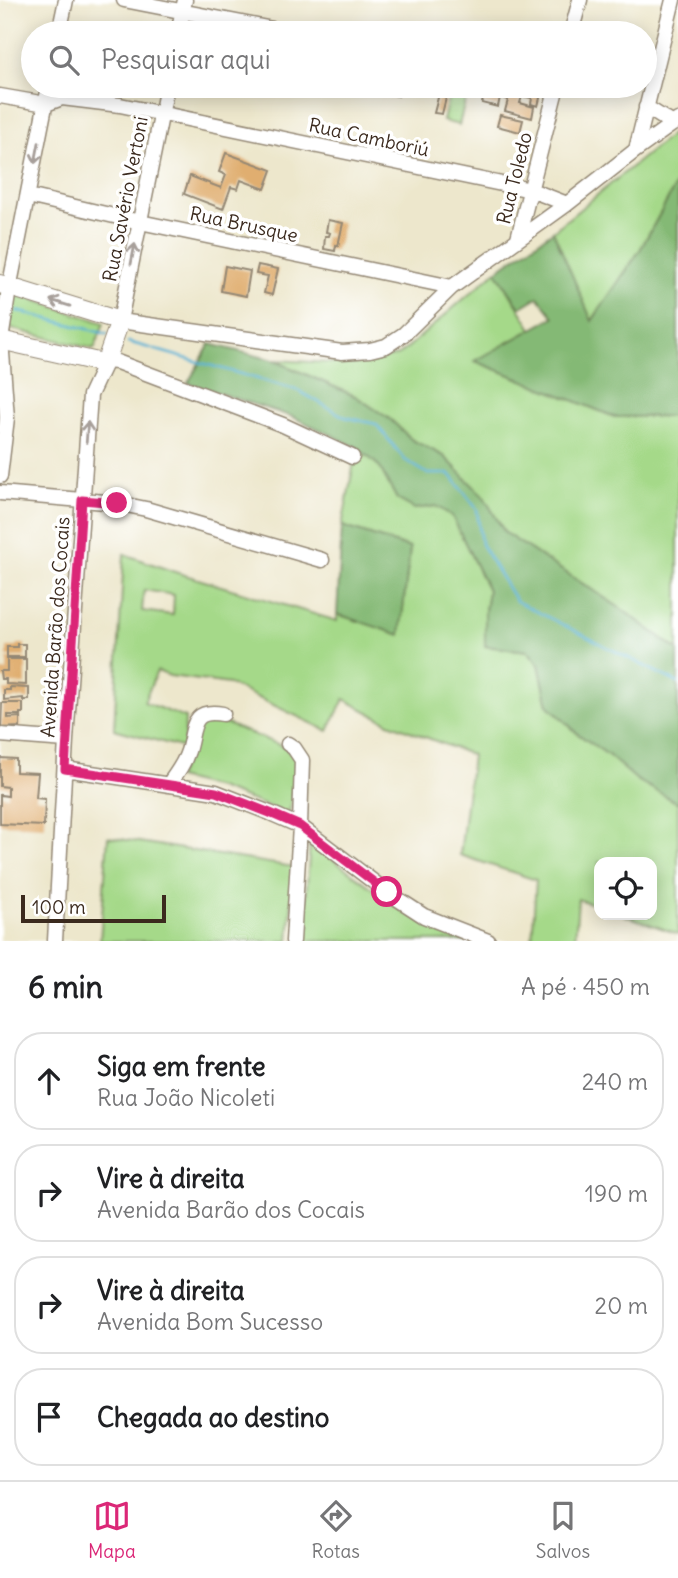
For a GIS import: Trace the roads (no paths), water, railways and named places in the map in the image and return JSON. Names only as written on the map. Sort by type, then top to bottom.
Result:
[{"type":"main road","points":[[1,340],[98,362],[106,361],[120,321],[5,285]]},
{"type":"street","points":[[62,21],[66,0]]},
{"type":"street","points":[[124,0],[183,6],[244,21]]},
{"type":"street","points":[[574,21],[580,0]]},
{"type":"street","points":[[657,63],[673,0]]},
{"type":"street","name":"Rua Camboriú","points":[[0,96],[46,104],[62,98],[162,113],[531,190],[566,204]]},
{"type":"street","points":[[0,476],[7,418],[1,340],[5,285],[28,197],[47,98]]},
{"type":"street","name":"Rua Savério Vertoni","points":[[120,321],[165,98]]},
{"type":"street","name":"Rua Toledo","points":[[518,238],[554,98]]},
{"type":"street","points":[[636,150],[648,98]]},
{"type":"street","points":[[120,321],[342,352],[386,346],[404,334],[452,287],[676,122],[646,107]]},
{"type":"street","name":"Rua Brusque","points":[[28,197],[452,287]]},
{"type":"street","points":[[106,361],[117,362],[283,425],[352,457]]},
{"type":"street","name":"Avenida Barão dos Cocais","points":[[55,941],[90,396],[106,361]]},
{"type":"street","points":[[0,494],[117,503],[322,560]]},
{"type":"street","points":[[168,785],[188,750],[198,713],[223,714]]},
{"type":"street","points":[[0,735],[66,740]]},
{"type":"street","points":[[288,744],[302,760],[293,941]]},
{"type":"street","points":[[65,769],[216,792],[270,813],[300,826],[387,892],[424,916],[488,941]]},
{"type":"waterway","points":[[17,311],[107,334]]},
{"type":"waterway","points":[[128,342],[297,390],[345,417],[376,424],[405,460],[428,474],[450,474],[477,509],[481,544],[516,601],[678,683]]}]
